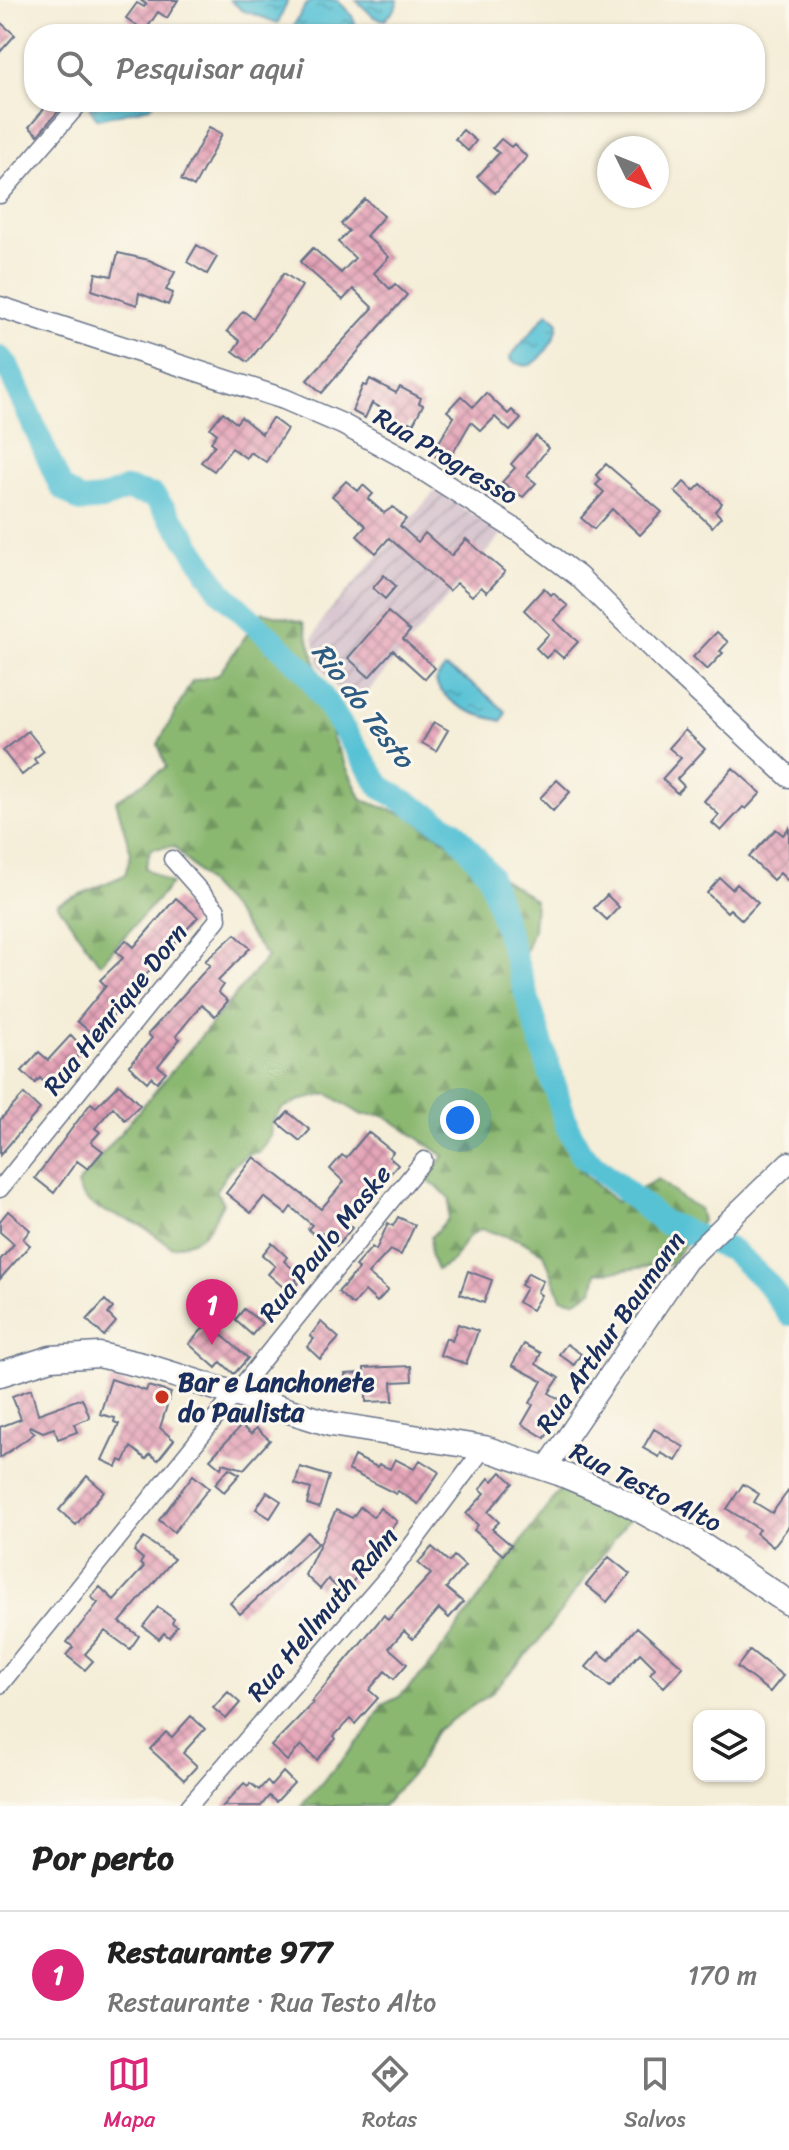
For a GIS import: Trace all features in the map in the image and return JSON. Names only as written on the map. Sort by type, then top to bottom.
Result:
[{"type":"main road","name":"Rua Testo Alto","points":[[0,1374],[51,1358],[99,1355],[146,1366],[331,1424],[484,1448],[546,1468],[614,1496],[727,1561],[789,1603]]},
{"type":"street","points":[[0,195],[72,112]]},
{"type":"street","name":"Rua Progresso","points":[[0,307],[284,399],[342,424],[401,456],[518,531],[578,576],[789,777]]},
{"type":"street","name":"Rua Henrique Dorn","points":[[0,1189],[218,919],[217,910],[172,859]]},
{"type":"street","name":"Rua Paulo Maske","points":[[0,1685],[424,1160]]},
{"type":"street","name":"Rua Arthur Baumann","points":[[546,1468],[693,1255],[789,1162]]},
{"type":"street","name":"Rua Hellmuth Rahn","points":[[189,1806],[382,1584],[484,1448]]},
{"type":"shaded area","points":[[436,490],[502,534],[353,709],[320,666],[313,638],[324,617]]},
{"type":"green space","points":[[263,612],[303,622],[333,739],[362,800],[408,816],[535,900],[533,930],[514,984],[559,1131],[585,1175],[616,1202],[658,1179],[682,1199],[699,1208],[702,1221],[670,1265],[597,1272],[593,1290],[574,1301],[561,1298],[544,1254],[520,1240],[481,1229],[467,1238],[453,1261],[437,1270],[430,1254],[431,1237],[448,1219],[450,1199],[425,1180],[444,1156],[384,1115],[362,1115],[328,1094],[283,1108],[272,1122],[271,1135],[259,1152],[234,1165],[216,1190],[223,1203],[209,1228],[192,1241],[172,1247],[140,1225],[103,1211],[81,1194],[77,1185],[267,957],[231,909],[174,846],[151,849],[145,868],[171,884],[100,964],[57,904],[125,875],[131,853],[116,801],[166,767],[158,744],[192,681],[218,675]]},
{"type":"green space","points":[[562,1487],[629,1519],[537,1643],[489,1695],[435,1731],[417,1768],[383,1806],[301,1806],[368,1731],[382,1705],[399,1697],[426,1670]]},
{"type":"water","points":[[230,0],[288,0],[278,23],[242,10]]},
{"type":"water","points":[[313,0],[337,0],[351,14],[356,24],[294,24],[305,6]]},
{"type":"water","points":[[356,0],[398,0],[385,20],[374,17]]},
{"type":"water","points":[[92,112],[128,112],[98,119]]},
{"type":"water","points":[[548,312],[558,321],[558,326],[545,352],[530,365],[511,361],[510,357]]},
{"type":"water","points":[[445,668],[462,677],[506,712],[502,721],[472,713],[447,697],[435,681]]},
{"type":"building","points":[[140,0],[178,0],[167,18],[158,12],[150,24],[135,24],[126,18],[137,3],[144,7],[146,4]]},
{"type":"building","points":[[0,22],[15,35],[0,52]]},
{"type":"building","points":[[42,112],[58,112],[38,135],[29,127]]},
{"type":"building","points":[[209,127],[222,134],[194,187],[181,180]]},
{"type":"building","points":[[463,130],[476,141],[468,151],[455,139]]},
{"type":"building","points":[[501,139],[511,147],[514,144],[527,157],[495,193],[477,177],[499,153],[493,148]]},
{"type":"building","points":[[365,199],[384,216],[366,236],[389,257],[374,273],[390,289],[395,284],[407,295],[322,393],[307,380],[373,308],[353,289],[343,300],[300,262],[313,248],[341,273],[355,258],[338,242],[349,231],[341,224]]},
{"type":"building","points":[[197,245],[217,257],[207,274],[187,262]]},
{"type":"building","points":[[118,253],[149,260],[175,272],[166,290],[173,293],[168,305],[139,293],[137,305],[92,290],[96,273],[112,276]]},
{"type":"building","points":[[284,273],[302,286],[248,362],[233,351],[240,341],[227,331],[243,311],[253,318]]},
{"type":"building","points":[[370,379],[396,393],[400,387],[421,398],[419,403],[423,405],[413,424],[409,422],[404,431],[389,424],[394,415],[372,403],[365,418],[352,411],[363,385],[366,386]]},
{"type":"building","points":[[486,393],[508,414],[512,410],[521,419],[510,431],[495,417],[481,431],[471,422],[447,463],[432,454],[454,417],[447,411],[461,396],[473,407]]},
{"type":"building","points":[[223,412],[236,423],[241,417],[262,434],[272,418],[287,429],[266,462],[250,452],[246,458],[232,448],[214,471],[201,462],[215,445],[211,442],[217,434],[210,428]]},
{"type":"building","points":[[536,436],[548,448],[527,476],[536,483],[523,497],[502,482],[515,468],[511,464]]},
{"type":"building","points":[[606,464],[662,512],[640,535],[612,509],[594,529],[581,518],[604,492],[596,485],[601,480],[596,475]]},
{"type":"building","points":[[346,481],[358,491],[363,485],[373,494],[368,499],[384,513],[393,507],[406,519],[400,526],[418,542],[425,533],[451,556],[466,539],[505,572],[487,592],[481,587],[472,596],[457,583],[449,591],[389,538],[376,553],[357,536],[366,526],[332,496]]},
{"type":"building","points":[[684,482],[694,491],[701,484],[722,503],[715,511],[721,517],[712,527],[675,492]]},
{"type":"building","points":[[384,575],[396,586],[385,599],[373,588]]},
{"type":"building","points":[[544,588],[568,606],[554,620],[578,642],[563,658],[554,650],[546,658],[536,648],[549,634],[524,610]]},
{"type":"building","points":[[388,612],[410,631],[403,639],[435,668],[425,679],[393,650],[369,677],[348,658]]},
{"type":"building","points":[[717,632],[728,642],[720,651],[723,653],[707,670],[693,657]]},
{"type":"building","points":[[434,722],[448,730],[436,751],[422,743]]},
{"type":"building","points":[[685,730],[705,749],[677,779],[684,786],[677,793],[662,779],[681,758],[669,748]]},
{"type":"building","points":[[28,731],[44,751],[34,759],[37,763],[22,775],[3,751]]},
{"type":"building","points":[[733,768],[761,793],[721,831],[712,823],[719,815],[704,801]]},
{"type":"building","points":[[557,780],[570,792],[553,811],[540,798]]},
{"type":"building","points":[[789,828],[789,882],[780,873],[773,880],[749,857],[776,829],[783,835]]},
{"type":"building","points":[[720,878],[732,889],[737,884],[758,903],[742,920],[730,909],[727,912],[707,893]]},
{"type":"building","points":[[607,895],[619,907],[607,920],[594,908]]},
{"type":"building","points":[[176,898],[198,917],[96,1037],[77,1021],[106,986],[100,980],[123,958],[116,951],[126,940],[134,947]]},
{"type":"building","points":[[235,934],[250,948],[218,981],[223,985],[218,992],[228,1001],[215,1016],[201,1005],[176,1036],[180,1039],[158,1066],[166,1072],[157,1082],[151,1077],[147,1082],[129,1066],[152,1038],[148,1034],[210,965],[205,961]]},
{"type":"building","points":[[71,1035],[84,1049],[48,1086],[40,1078],[35,1083],[22,1071],[39,1052],[48,1060]]},
{"type":"building","points":[[119,1084],[140,1105],[125,1120],[113,1107],[95,1128],[100,1132],[91,1142],[103,1151],[88,1169],[77,1161],[54,1193],[35,1178],[91,1103],[96,1107]]},
{"type":"building","points":[[24,1094],[40,1109],[0,1155],[0,1120]]},
{"type":"building","points":[[288,1112],[310,1130],[300,1141],[278,1123]]},
{"type":"building","points":[[368,1132],[393,1152],[389,1157],[398,1165],[346,1223],[352,1228],[337,1246],[322,1233],[318,1238],[308,1229],[312,1225],[291,1207],[286,1214],[264,1197],[251,1213],[226,1193],[254,1157],[321,1209],[344,1182],[330,1169],[342,1155],[346,1158]]},
{"type":"building","points":[[8,1211],[30,1230],[23,1239],[30,1245],[0,1279],[0,1260],[14,1244],[0,1232],[0,1221]]},
{"type":"building","points":[[398,1217],[415,1225],[401,1255],[390,1250],[368,1274],[388,1290],[377,1302],[365,1291],[353,1305],[338,1292],[359,1269],[355,1266],[372,1247],[376,1250],[388,1223],[393,1226]]},
{"type":"building","points":[[272,1243],[287,1257],[284,1261],[300,1275],[290,1293],[268,1274],[275,1266],[262,1255]]},
{"type":"building","points":[[468,1271],[492,1280],[484,1303],[460,1294]]},
{"type":"building","points":[[528,1273],[543,1281],[537,1292],[541,1295],[532,1310],[518,1302],[526,1288],[521,1285]]},
{"type":"building","points":[[105,1300],[113,1308],[108,1314],[116,1322],[104,1336],[87,1320]]},
{"type":"building","points":[[244,1309],[262,1323],[252,1335],[235,1320]]},
{"type":"building","points":[[321,1322],[339,1338],[320,1359],[307,1347],[314,1339],[310,1336]]},
{"type":"building","points":[[208,1323],[248,1358],[234,1374],[221,1362],[216,1368],[189,1344]]},
{"type":"building","points":[[458,1324],[478,1331],[466,1364],[440,1355],[446,1338],[452,1341]]},
{"type":"building","points":[[524,1344],[541,1353],[536,1364],[559,1378],[549,1393],[566,1403],[545,1438],[522,1424],[542,1381],[512,1365]]},
{"type":"building","points":[[567,1344],[581,1354],[574,1365],[559,1354]]},
{"type":"building","points":[[411,1366],[412,1381],[392,1382],[393,1401],[366,1402],[366,1389],[346,1390],[345,1374],[364,1373],[364,1368]]},
{"type":"building","points":[[111,1379],[146,1391],[148,1386],[171,1393],[160,1428],[174,1440],[158,1460],[150,1454],[146,1459],[131,1447],[124,1462],[120,1460],[117,1467],[102,1460],[119,1424],[114,1422],[115,1418],[100,1414]]},
{"type":"building","points":[[31,1389],[38,1414],[82,1398],[90,1418],[74,1424],[77,1432],[58,1439],[54,1428],[43,1432],[30,1426],[35,1433],[0,1458],[0,1427],[21,1419],[12,1396]]},
{"type":"building","points":[[241,1426],[251,1434],[256,1428],[270,1440],[244,1469],[223,1463],[221,1468],[210,1459]]},
{"type":"building","points":[[654,1429],[684,1447],[676,1461],[661,1453],[659,1457],[643,1448]]},
{"type":"building","points":[[354,1456],[377,1467],[379,1464],[390,1469],[395,1459],[414,1469],[420,1460],[439,1472],[418,1504],[398,1491],[396,1494],[348,1470]]},
{"type":"building","points":[[300,1467],[329,1476],[319,1508],[307,1504],[311,1489],[295,1484]]},
{"type":"building","points":[[229,1468],[240,1474],[224,1492],[215,1484]]},
{"type":"building","points":[[501,1472],[513,1483],[488,1512],[499,1522],[492,1529],[511,1545],[503,1555],[474,1530],[478,1525],[466,1514],[485,1493],[480,1489],[489,1478],[493,1481]]},
{"type":"building","points":[[193,1475],[209,1488],[174,1532],[159,1520]]},
{"type":"building","points":[[87,1476],[104,1491],[76,1525],[59,1510]]},
{"type":"building","points":[[743,1484],[759,1494],[754,1502],[772,1513],[789,1490],[789,1526],[773,1547],[756,1533],[759,1529],[727,1509]]},
{"type":"building","points":[[267,1492],[281,1501],[270,1518],[256,1509]]},
{"type":"building","points":[[360,1507],[373,1517],[380,1508],[397,1521],[384,1539],[387,1541],[343,1593],[328,1579],[320,1589],[305,1575],[336,1510],[352,1518]]},
{"type":"building","points":[[308,1532],[318,1543],[240,1614],[230,1603]]},
{"type":"building","points":[[144,1538],[174,1559],[120,1622],[139,1636],[130,1649],[105,1631],[85,1654],[93,1661],[85,1670],[66,1655],[73,1647],[67,1642],[98,1603],[91,1597],[100,1587],[114,1600],[144,1567],[140,1564],[143,1559],[134,1551]]},
{"type":"building","points":[[432,1547],[449,1562],[454,1556],[465,1566],[446,1588],[463,1602],[449,1618],[439,1609],[413,1639],[404,1631],[389,1648],[407,1664],[394,1679],[385,1671],[369,1690],[378,1698],[355,1724],[350,1719],[317,1760],[301,1745],[287,1761],[271,1746],[313,1703],[384,1615],[388,1620],[431,1574],[418,1563]]},
{"type":"building","points":[[609,1557],[630,1574],[607,1602],[586,1585]]},
{"type":"building","points":[[158,1607],[174,1619],[172,1623],[177,1626],[169,1637],[164,1633],[159,1639],[143,1626]]},
{"type":"building","points":[[637,1627],[683,1667],[664,1687],[650,1674],[655,1668],[640,1653],[610,1687],[586,1667],[599,1652],[609,1660]]},
{"type":"building","points":[[750,1650],[783,1676],[770,1692],[737,1667]]},
{"type":"building","points":[[228,1692],[240,1703],[226,1719],[213,1708]]},
{"type":"building","points":[[191,1716],[205,1729],[183,1753],[197,1766],[184,1780],[150,1749],[166,1732],[172,1737]]},
{"type":"building","points":[[283,1772],[294,1783],[276,1802],[269,1796],[261,1806],[223,1806],[244,1783],[248,1786],[250,1783],[259,1790],[267,1781],[271,1786]]},
{"type":"waterway","name":"Rio do Testo","points":[[0,358],[7,365],[61,487],[81,501],[102,499],[126,489],[154,496],[221,592],[305,670],[381,787],[454,831],[489,874],[567,1126],[581,1154],[663,1222],[733,1251],[767,1283],[789,1314]]},
{"type":"place","name":"Restaurante 977","points":[[212,1345]]},
{"type":"place","name":"Bar e Lanchonete do Paulista","points":[[162,1397]]}]
